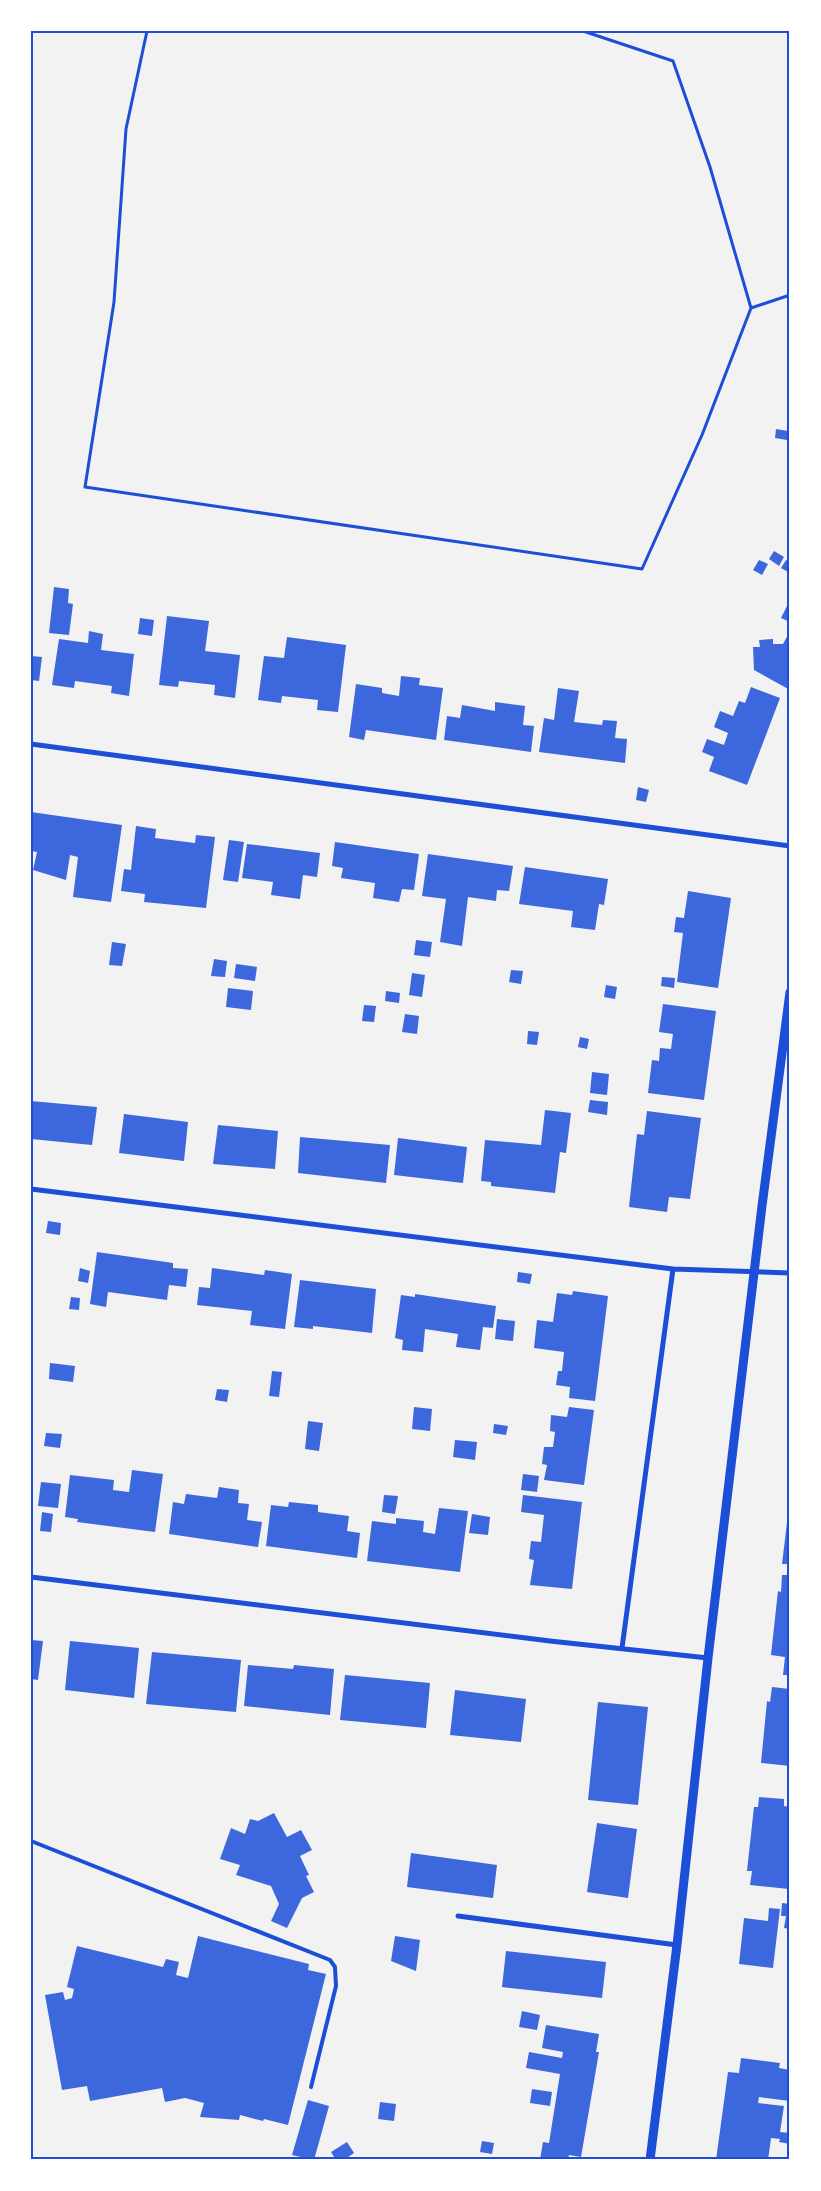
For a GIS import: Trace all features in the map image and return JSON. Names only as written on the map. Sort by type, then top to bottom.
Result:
[{"type":"street","points":[[31,744],[790,846]]},
{"type":"street","points":[[650,2160],[678,1945],[708,1658],[790,992]]},
{"type":"street","points":[[31,1189],[673,1269],[790,1273]]},
{"type":"street","points":[[622,1648],[673,1269]]},
{"type":"street","points":[[31,1577],[708,1658]]},
{"type":"street","points":[[458,1916],[678,1945]]},
{"type":"lane","points":[[31,1840],[330,1960],[335,1967],[336,1986],[311,2087]]},
{"type":"path","points":[[147,31],[126,129],[114,302],[85,487],[642,569],[702,435],[751,308],[710,167],[673,61],[583,31]]},
{"type":"path","points":[[751,308],[790,295]]},
{"type":"building","points":[[776,429],[788,431],[787,440],[775,438]]},
{"type":"building","points":[[774,551],[784,557],[779,566],[769,559]]},
{"type":"building","points":[[759,560],[768,564],[762,575],[753,570]]},
{"type":"building","points":[[786,560],[790,562],[790,573],[781,568]]},
{"type":"building","points":[[54,587],[69,589],[68,603],[73,604],[69,635],[49,633]]},
{"type":"building","points":[[790,600],[790,622],[781,618]]},
{"type":"building","points":[[167,616],[209,621],[205,651],[240,655],[235,698],[214,695],[215,685],[179,681],[178,687],[159,685]]},
{"type":"building","points":[[140,618],[154,620],[152,636],[138,634]]},
{"type":"building","points":[[89,631],[103,634],[101,650],[134,654],[129,696],[111,693],[112,686],[75,681],[74,688],[52,685],[59,639],[88,643]]},
{"type":"building","points":[[790,631],[790,690],[754,670],[753,647],[760,647],[759,640],[773,639],[773,644],[783,644]]},
{"type":"building","points":[[287,637],[346,645],[338,712],[317,710],[318,700],[282,696],[281,703],[258,700],[264,656],[284,658]]},
{"type":"building","points":[[31,656],[42,657],[39,681],[31,680]]},
{"type":"building","points":[[401,676],[420,678],[419,685],[443,688],[436,740],[366,730],[364,740],[349,737],[356,684],[382,688],[382,693],[399,696]]},
{"type":"building","points":[[751,687],[780,698],[747,785],[709,771],[714,757],[702,752],[707,739],[724,745],[728,733],[714,727],[720,711],[733,716],[739,701],[745,703]]},
{"type":"building","points":[[558,688],[579,691],[574,722],[602,725],[603,720],[617,721],[615,738],[627,739],[625,763],[539,752],[544,718],[554,720]]},
{"type":"building","points":[[495,702],[525,706],[523,725],[534,726],[531,752],[444,740],[447,716],[460,718],[462,705],[495,711]]},
{"type":"building","points":[[638,787],[649,790],[646,802],[636,800]]},
{"type":"building","points":[[31,812],[122,825],[111,902],[73,897],[78,857],[70,855],[66,880],[33,870],[37,852],[31,851]]},
{"type":"building","points":[[136,826],[156,829],[155,838],[195,843],[196,835],[215,837],[206,908],[144,902],[145,894],[121,891],[124,869],[131,870]]},
{"type":"building","points":[[229,840],[244,842],[238,882],[223,880]]},
{"type":"building","points":[[335,842],[419,854],[414,890],[402,889],[399,902],[373,898],[375,883],[341,878],[343,868],[332,866]]},
{"type":"building","points":[[247,844],[320,853],[317,877],[303,875],[300,899],[271,895],[273,882],[242,878]]},
{"type":"building","points":[[428,854],[513,866],[509,891],[497,890],[496,901],[468,897],[462,946],[440,942],[446,899],[422,896]]},
{"type":"building","points":[[525,867],[608,879],[604,905],[599,904],[595,930],[571,927],[573,911],[519,904]]},
{"type":"building","points":[[688,891],[731,898],[718,988],[677,982],[683,933],[674,932],[676,917],[684,918]]},
{"type":"building","points":[[416,940],[432,942],[430,957],[414,955]]},
{"type":"building","points":[[112,942],[126,944],[122,966],[109,965]]},
{"type":"building","points":[[214,959],[227,961],[225,977],[211,976]]},
{"type":"building","points":[[236,964],[257,967],[255,981],[234,978]]},
{"type":"building","points":[[511,970],[523,971],[521,984],[509,982]]},
{"type":"building","points":[[412,973],[425,975],[422,997],[409,995]]},
{"type":"building","points":[[662,977],[675,978],[674,988],[661,986]]},
{"type":"building","points":[[606,985],[617,987],[615,999],[604,997]]},
{"type":"building","points":[[228,988],[253,991],[251,1010],[226,1007]]},
{"type":"building","points":[[386,991],[400,993],[399,1003],[385,1001]]},
{"type":"building","points":[[663,1004],[716,1011],[704,1100],[648,1093],[652,1060],[659,1061],[660,1048],[671,1049],[673,1034],[659,1032]]},
{"type":"building","points":[[364,1005],[376,1006],[374,1022],[362,1021]]},
{"type":"building","points":[[405,1014],[419,1016],[417,1034],[402,1032]]},
{"type":"building","points":[[528,1031],[539,1032],[537,1045],[527,1044]]},
{"type":"building","points":[[580,1037],[589,1039],[587,1049],[578,1047]]},
{"type":"building","points":[[592,1072],[609,1074],[607,1095],[590,1093]]},
{"type":"building","points":[[590,1100],[608,1102],[607,1115],[588,1112]]},
{"type":"building","points":[[31,1101],[97,1107],[92,1145],[31,1139]]},
{"type":"building","points":[[545,1110],[571,1113],[566,1153],[560,1152],[555,1193],[491,1186],[491,1182],[481,1181],[485,1140],[541,1145]]},
{"type":"building","points":[[647,1111],[701,1118],[690,1199],[669,1197],[667,1212],[629,1207],[637,1134],[644,1135]]},
{"type":"building","points":[[124,1114],[188,1122],[184,1161],[119,1153]]},
{"type":"building","points":[[218,1125],[278,1131],[275,1169],[213,1164]]},
{"type":"building","points":[[300,1137],[390,1145],[386,1183],[298,1173]]},
{"type":"building","points":[[398,1138],[467,1147],[463,1183],[394,1175]]},
{"type":"building","points":[[48,1221],[61,1223],[60,1235],[46,1233]]},
{"type":"building","points":[[97,1252],[173,1263],[173,1268],[188,1269],[186,1287],[169,1285],[167,1300],[108,1292],[106,1307],[90,1304]]},
{"type":"building","points":[[80,1268],[90,1271],[88,1283],[78,1281]]},
{"type":"building","points":[[212,1268],[264,1275],[265,1270],[292,1274],[285,1329],[250,1325],[252,1311],[197,1305],[199,1287],[210,1288]]},
{"type":"building","points":[[518,1272],[532,1274],[530,1284],[517,1282]]},
{"type":"building","points":[[300,1280],[376,1289],[372,1333],[313,1326],[313,1329],[294,1327]]},
{"type":"building","points":[[573,1291],[608,1296],[595,1401],[569,1398],[570,1387],[556,1385],[558,1371],[562,1371],[564,1352],[534,1348],[537,1320],[553,1322],[557,1293],[572,1295]]},
{"type":"building","points":[[415,1294],[496,1306],[493,1328],[483,1327],[480,1350],[456,1347],[458,1334],[425,1329],[423,1352],[402,1350],[403,1340],[395,1338],[401,1295],[415,1297]]},
{"type":"building","points":[[71,1297],[80,1298],[79,1310],[69,1309]]},
{"type":"building","points":[[497,1319],[515,1321],[513,1341],[495,1339]]},
{"type":"building","points":[[50,1363],[75,1366],[73,1382],[49,1379]]},
{"type":"building","points":[[272,1371],[282,1372],[279,1397],[269,1396]]},
{"type":"building","points":[[217,1389],[229,1390],[227,1402],[215,1400]]},
{"type":"building","points":[[414,1407],[432,1409],[430,1431],[412,1429]]},
{"type":"building","points":[[569,1407],[594,1410],[584,1485],[544,1480],[547,1465],[542,1464],[544,1447],[553,1447],[555,1432],[550,1431],[551,1415],[567,1417]]},
{"type":"building","points":[[308,1421],[323,1423],[319,1451],[305,1449]]},
{"type":"building","points":[[494,1424],[508,1426],[506,1435],[493,1433]]},
{"type":"building","points":[[46,1433],[62,1434],[60,1448],[44,1446]]},
{"type":"building","points":[[455,1440],[477,1442],[475,1460],[453,1457]]},
{"type":"building","points":[[132,1470],[163,1474],[155,1532],[77,1522],[78,1519],[65,1517],[70,1475],[114,1480],[113,1490],[129,1492]]},
{"type":"building","points":[[523,1474],[539,1476],[537,1492],[521,1490]]},
{"type":"building","points":[[41,1482],[61,1484],[58,1508],[38,1506]]},
{"type":"building","points":[[219,1487],[239,1490],[238,1503],[249,1504],[247,1520],[262,1522],[258,1547],[169,1534],[173,1502],[184,1504],[186,1494],[217,1498]]},
{"type":"building","points":[[384,1495],[398,1496],[395,1514],[382,1512]]},
{"type":"building","points":[[523,1495],[582,1502],[572,1589],[530,1585],[534,1560],[529,1559],[531,1541],[541,1542],[544,1515],[521,1512]]},
{"type":"building","points":[[289,1502],[318,1505],[318,1512],[349,1516],[347,1531],[360,1533],[357,1558],[266,1546],[271,1505],[288,1507]]},
{"type":"building","points":[[789,1506],[790,1564],[782,1564]]},
{"type":"building","points":[[439,1508],[468,1511],[460,1572],[367,1561],[372,1521],[396,1524],[396,1518],[424,1521],[423,1532],[435,1534]]},
{"type":"building","points":[[42,1512],[53,1514],[51,1532],[40,1531]]},
{"type":"building","points":[[472,1514],[490,1517],[488,1535],[469,1533]]},
{"type":"building","points":[[782,1575],[790,1575],[790,1675],[783,1675],[785,1657],[771,1655],[778,1591],[781,1592]]},
{"type":"building","points":[[31,1640],[43,1641],[38,1680],[31,1679]]},
{"type":"building","points":[[70,1641],[139,1648],[134,1698],[65,1690]]},
{"type":"building","points":[[152,1652],[241,1660],[236,1712],[146,1704]]},
{"type":"building","points":[[248,1665],[293,1669],[294,1665],[334,1669],[330,1715],[244,1706]]},
{"type":"building","points":[[345,1675],[430,1683],[426,1728],[340,1720]]},
{"type":"building","points":[[772,1687],[790,1689],[790,1766],[761,1763],[767,1701],[770,1702]]},
{"type":"building","points":[[455,1690],[526,1699],[521,1742],[450,1735]]},
{"type":"building","points":[[598,1702],[648,1707],[638,1805],[588,1800]]},
{"type":"building","points":[[759,1797],[784,1799],[784,1806],[790,1807],[789,1889],[750,1885],[752,1871],[747,1871],[754,1807],[758,1807]]},
{"type":"building","points":[[274,1813],[287,1837],[301,1830],[312,1850],[300,1856],[309,1875],[306,1876],[314,1892],[302,1898],[287,1928],[271,1921],[279,1904],[271,1886],[236,1875],[240,1865],[220,1859],[231,1828],[245,1834],[250,1819],[258,1821]]},
{"type":"building","points":[[597,1823],[637,1829],[628,1898],[587,1892]]},
{"type":"building","points":[[411,1853],[497,1865],[493,1898],[407,1887]]},
{"type":"building","points":[[782,1903],[790,1904],[790,1929],[784,1928],[786,1916],[781,1916]]},
{"type":"building","points":[[769,1908],[780,1909],[773,1968],[739,1964],[744,1918],[768,1921]]},
{"type":"building","points":[[198,1936],[309,1964],[308,1970],[326,1974],[288,2125],[240,2115],[239,2120],[200,2117],[204,2103],[185,2098],[165,2102],[162,2088],[90,2101],[87,2086],[62,2090],[45,1995],[63,1992],[65,2000],[72,1998],[74,1989],[67,1987],[77,1946],[163,1967],[166,1959],[179,1962],[176,1975],[188,1978]]},
{"type":"building","points":[[395,1936],[420,1940],[416,1971],[391,1961]]},
{"type":"building","points":[[506,1951],[606,1962],[602,1998],[502,1987]]},
{"type":"building","points":[[522,2011],[540,2015],[537,2030],[519,2027]]},
{"type":"building","points":[[546,2025],[599,2034],[596,2052],[599,2052],[581,2157],[569,2155],[568,2160],[540,2160],[543,2142],[549,2143],[560,2074],[526,2068],[529,2052],[562,2058],[563,2052],[542,2048]]},
{"type":"building","points":[[741,2058],[780,2063],[779,2068],[790,2070],[790,2101],[759,2097],[758,2103],[784,2106],[780,2132],[790,2133],[790,2144],[779,2142],[780,2139],[771,2138],[768,2160],[716,2160],[728,2072],[739,2073]]},
{"type":"building","points":[[532,2089],[552,2092],[550,2106],[530,2103]]},
{"type":"building","points":[[308,2100],[329,2106],[314,2160],[292,2155]]},
{"type":"building","points":[[380,2102],[396,2104],[394,2121],[378,2119]]},
{"type":"building","points":[[482,2141],[494,2143],[492,2154],[480,2152]]},
{"type":"building","points":[[347,2142],[354,2153],[344,2160],[336,2160],[331,2152]]}]
